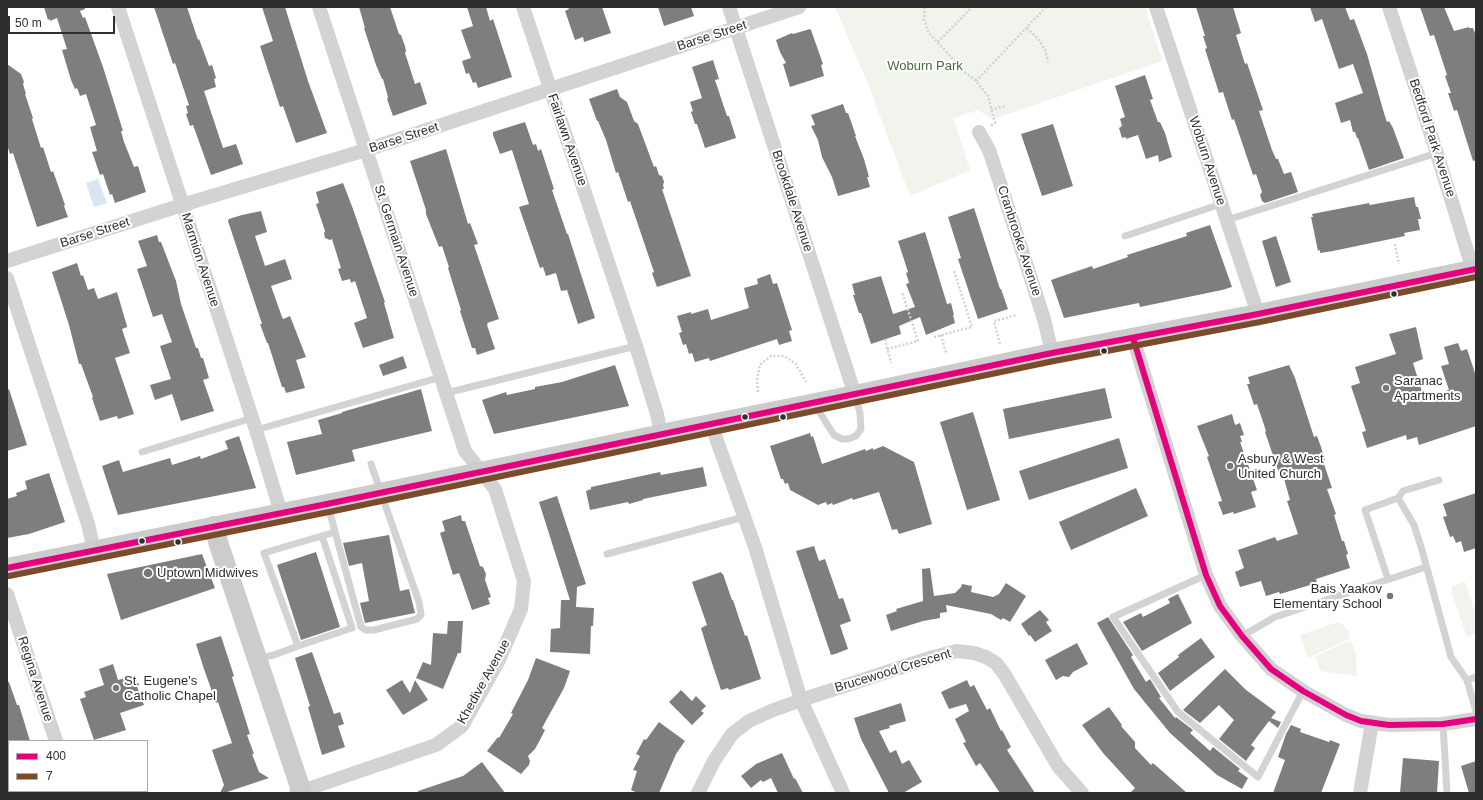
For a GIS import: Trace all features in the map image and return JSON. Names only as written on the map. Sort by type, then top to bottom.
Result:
[{"type":"main road","points":[[7,568],[327,504],[480,470],[855,395],[1052,353],[1258,314],[1475,270]]},
{"type":"main road","points":[[214,526],[300,792]]},
{"type":"street","name":"Marmion Avenue","points":[[118,7],[254,424],[281,513]]},
{"type":"street","name":"St. Germain Avenue","points":[[319,7],[464,450],[480,470]]},
{"type":"street","name":"Fairlawn Avenue","points":[[523,7],[636,346],[662,434]]},
{"type":"street","name":"Brookdale Avenue","points":[[729,7],[855,395]]},
{"type":"street","name":"Barse Street","points":[[7,261],[182,205],[366,150],[799,7]]},
{"type":"street","name":"Woburn Avenue","points":[[1156,7],[1258,314]]},
{"type":"street","name":"Bedford Park Avenue","points":[[1389,7],[1475,270]]},
{"type":"street","name":"Cranbrooke Avenue","points":[[979,132],[989,150],[1002,189],[1044,318],[1052,353]]},
{"type":"street","points":[[7,278],[88,524],[94,550]]},
{"type":"street","points":[[1133,338],[1206,575],[1220,606],[1242,636],[1271,669],[1303,692],[1346,715],[1362,721],[1389,725],[1443,724],[1476,719]]},
{"type":"street","points":[[711,424],[755,547],[801,700],[843,793]]},
{"type":"street","name":"Khedive Avenue","points":[[300,792],[436,745],[462,726],[500,660],[521,609],[524,581],[495,489],[480,470]]},
{"type":"street","name":"Regina Avenue","points":[[7,594],[56,740]]},
{"type":"street","name":"Brucewood Crescent","points":[[698,793],[714,762],[732,734],[749,721],[801,700],[945,653],[957,651],[974,653],[986,657],[996,663],[1005,675],[1058,766],[1082,793]]},
{"type":"street","points":[[1360,793],[1372,723]]},
{"type":"lane","points":[[1227,220],[1437,153]]},
{"type":"lane","points":[[1125,236],[1221,204]]},
{"type":"lane","points":[[446,393],[636,346]]},
{"type":"lane","points":[[142,452],[441,376]]},
{"type":"lane","points":[[814,403],[834,435],[842,439],[848,439],[856,436],[861,429],[860,413],[855,395]]},
{"type":"lane","points":[[327,504],[361,627],[366,630],[374,630],[417,619],[421,615],[419,602],[371,464]]},
{"type":"lane","points":[[1388,579],[1365,510],[1398,498],[1403,491],[1439,480]]},
{"type":"lane","points":[[1398,498],[1414,525],[1451,657],[1467,680],[1476,711]]},
{"type":"lane","points":[[607,554],[744,518]]},
{"type":"lane","points":[[298,646],[264,553],[335,532]]},
{"type":"lane","points":[[257,658],[274,654],[352,628],[322,536]]},
{"type":"lane","points":[[1242,636],[1275,617],[1426,567]]},
{"type":"lane","points":[[1206,575],[1113,617],[1178,712],[1258,776],[1303,692]]},
{"type":"lane","points":[[1467,680],[1476,677]]},
{"type":"lane","points":[[1443,724],[1446,793]]},
{"type":"path","points":[[925,7],[924,19],[928,32],[966,73],[976,81],[988,96],[995,123],[979,132]]},
{"type":"path","points":[[938,42],[972,7]]},
{"type":"path","points":[[976,81],[1046,7]]},
{"type":"path","points":[[1027,28],[1039,40],[1048,62]]},
{"type":"path","points":[[991,110],[1006,106]]},
{"type":"path","points":[[1395,244],[1399,264]]},
{"type":"path","points":[[934,337],[972,327],[954,271]]},
{"type":"path","points":[[887,348],[918,341],[902,292]]},
{"type":"path","points":[[1000,344],[994,321],[1017,315]]},
{"type":"path","points":[[941,335],[946,353]]},
{"type":"path","points":[[885,339],[891,363]]},
{"type":"path","points":[[758,392],[757,380],[760,365],[771,356],[784,356],[796,364],[806,382]]},
{"type":"green space","name":"Woburn Park","points":[[835,7],[1145,7],[1162,61],[993,119],[978,110],[953,118],[970,170],[910,196],[868,84]]},
{"type":"green space","points":[[1465,582],[1476,616],[1476,632],[1467,637],[1451,590],[1452,586]]},
{"type":"green space","points":[[1338,622],[1343,624],[1349,631],[1349,639],[1308,658],[1300,635]]},
{"type":"green space","points":[[1351,640],[1356,655],[1357,676],[1320,671],[1316,656]]},
{"type":"shaded area","points":[[98,179],[107,203],[94,207],[86,183]]},
{"type":"building","points":[[44,7],[85,7],[85,9],[80,11],[83,18],[85,17],[103,67],[123,131],[121,131],[124,142],[134,167],[138,166],[146,192],[115,203],[112,194],[110,195],[103,174],[100,175],[92,152],[97,151],[90,127],[96,125],[86,94],[80,96],[77,88],[75,89],[62,50],[67,49],[57,18],[50,21],[50,19],[48,20]]},
{"type":"building","points":[[154,7],[187,7],[198,40],[199,39],[209,66],[212,65],[216,78],[214,79],[216,87],[204,91],[223,148],[236,144],[243,164],[211,175],[193,125],[190,126],[186,114],[188,113],[186,106],[189,105],[175,63],[173,64]]},
{"type":"building","points":[[262,7],[285,7],[308,81],[327,133],[296,143],[283,106],[280,107],[260,46],[273,41]]},
{"type":"building","points":[[359,7],[390,7],[399,34],[401,35],[405,46],[405,53],[415,84],[420,82],[427,104],[393,116],[387,99],[388,97],[383,79],[376,65],[364,28]]},
{"type":"building","points":[[467,7],[486,7],[490,21],[493,19],[512,77],[478,88],[476,82],[473,83],[469,73],[466,74],[462,61],[471,58],[461,30],[473,26]]},
{"type":"building","points":[[568,7],[602,7],[611,33],[584,42],[583,37],[575,40],[565,11],[569,9]]},
{"type":"building","points":[[658,7],[691,7],[694,16],[664,26]]},
{"type":"building","points":[[1196,7],[1233,7],[1241,33],[1236,35],[1245,64],[1247,63],[1263,110],[1259,111],[1272,150],[1276,159],[1278,159],[1284,174],[1291,172],[1298,192],[1265,203],[1262,201],[1260,195],[1262,192],[1256,174],[1253,175],[1223,92],[1219,93],[1205,49],[1207,48],[1203,36],[1205,36]]},
{"type":"building","points":[[1310,7],[1345,7],[1350,20],[1354,19],[1367,54],[1387,122],[1389,121],[1393,128],[1404,158],[1369,170],[1358,138],[1355,132],[1353,132],[1350,120],[1341,123],[1335,103],[1363,93],[1353,64],[1339,69],[1322,19],[1315,22]]},
{"type":"building","points":[[1420,7],[1444,7],[1454,31],[1469,27],[1473,28],[1476,36],[1476,160],[1473,161],[1457,110],[1454,111],[1448,93],[1451,93],[1445,76],[1447,75],[1434,35],[1430,36]]},
{"type":"building","points":[[810,29],[823,64],[821,65],[824,76],[790,87],[783,64],[786,63],[776,40],[792,33]]},
{"type":"building","points":[[713,60],[719,79],[715,80],[736,138],[705,148],[697,124],[695,124],[691,112],[693,111],[690,102],[702,98],[692,67]]},
{"type":"building","points":[[7,64],[21,74],[24,82],[25,94],[41,148],[43,147],[51,172],[53,171],[68,217],[37,227],[13,153],[10,154],[7,145]]},
{"type":"building","points":[[1145,75],[1153,99],[1150,100],[1158,122],[1160,122],[1165,133],[1172,157],[1159,162],[1158,155],[1146,159],[1138,135],[1126,139],[1126,137],[1122,138],[1119,128],[1122,126],[1120,119],[1125,117],[1115,86]]},
{"type":"building","points":[[617,89],[620,97],[627,102],[634,121],[638,124],[654,167],[656,166],[659,175],[662,176],[664,189],[662,189],[691,276],[657,287],[652,273],[654,272],[630,201],[628,202],[618,172],[616,173],[606,140],[589,99]]},
{"type":"building","points":[[843,104],[846,113],[848,113],[864,159],[870,187],[838,196],[832,177],[822,157],[818,140],[811,126],[815,125],[811,115]]},
{"type":"building","points":[[525,122],[533,145],[536,144],[538,151],[541,149],[554,189],[552,190],[595,318],[578,324],[567,290],[561,291],[556,273],[546,276],[543,267],[540,268],[519,207],[529,204],[512,150],[500,154],[493,135],[493,132]]},
{"type":"building","points":[[1053,124],[1073,186],[1042,196],[1021,134]]},
{"type":"building","points":[[446,149],[468,224],[470,223],[478,244],[474,245],[499,319],[487,323],[495,349],[477,355],[475,348],[472,348],[460,311],[461,310],[442,246],[439,247],[426,214],[410,161]]},
{"type":"building","points":[[343,183],[385,302],[384,303],[394,338],[363,348],[354,323],[367,318],[356,284],[355,281],[351,283],[350,279],[342,281],[338,269],[341,268],[332,239],[330,240],[325,238],[325,231],[316,204],[319,203],[316,192]]},
{"type":"building","points":[[1414,197],[1421,219],[1418,219],[1420,230],[1404,233],[1405,236],[1333,251],[1320,253],[1320,250],[1318,251],[1311,217],[1313,217],[1312,214],[1369,203],[1370,205]]},
{"type":"building","points":[[974,208],[1000,289],[1008,309],[978,319],[958,259],[961,258],[948,217]]},
{"type":"building","points":[[261,211],[267,232],[255,236],[265,266],[285,259],[292,279],[271,286],[282,317],[283,319],[290,316],[306,357],[296,360],[305,388],[286,393],[284,387],[282,387],[268,343],[260,324],[262,324],[228,221],[229,219],[242,215]]},
{"type":"building","points":[[1210,225],[1232,287],[1140,307],[1139,303],[1064,318],[1051,280],[1092,266],[1093,269],[1128,257],[1127,255],[1187,236],[1186,233]]},
{"type":"building","points":[[925,232],[947,304],[951,303],[955,323],[926,335],[920,317],[899,326],[901,334],[871,344],[861,313],[859,313],[853,295],[855,295],[852,284],[881,276],[893,314],[915,307],[906,284],[909,283],[906,273],[908,272],[898,241]]},
{"type":"building","points":[[157,235],[176,281],[181,304],[196,348],[198,348],[201,358],[203,358],[209,378],[203,380],[214,411],[181,421],[172,394],[155,400],[150,385],[171,379],[160,346],[172,342],[162,314],[153,317],[137,269],[147,266],[138,241]]},
{"type":"building","points":[[1276,236],[1291,282],[1276,287],[1262,241]]},
{"type":"building","points":[[77,263],[81,276],[83,275],[88,290],[94,288],[98,299],[117,292],[127,326],[122,329],[130,353],[115,358],[134,414],[118,419],[117,416],[100,421],[81,364],[79,364],[69,325],[52,272]]},
{"type":"building","points":[[770,274],[773,284],[777,283],[792,330],[789,331],[792,341],[779,345],[777,339],[710,361],[709,358],[695,362],[692,353],[689,354],[686,344],[683,345],[679,333],[682,332],[677,316],[708,309],[711,320],[749,308],[744,288],[758,284],[757,279]]},
{"type":"building","name":"Saranac Apartments","points":[[1416,327],[1423,359],[1413,363],[1424,398],[1449,390],[1441,366],[1449,364],[1444,347],[1458,343],[1461,351],[1467,349],[1476,376],[1476,426],[1419,445],[1417,437],[1407,440],[1406,435],[1367,448],[1362,432],[1366,431],[1351,386],[1360,383],[1355,367],[1396,354],[1389,334]]},
{"type":"building","points":[[403,356],[407,368],[383,376],[379,365]]},
{"type":"building","points":[[615,365],[629,406],[494,434],[482,400],[506,392],[507,395],[535,389],[535,387],[562,382]]},
{"type":"building","points":[[1289,365],[1295,378],[1314,437],[1317,436],[1325,460],[1323,461],[1332,488],[1327,489],[1336,514],[1334,515],[1342,541],[1344,541],[1348,554],[1346,555],[1350,568],[1316,579],[1317,583],[1280,594],[1279,592],[1266,596],[1261,581],[1240,587],[1235,572],[1244,568],[1238,550],[1275,537],[1277,541],[1298,534],[1287,501],[1290,500],[1283,475],[1280,476],[1257,404],[1254,405],[1247,384],[1250,384],[1248,377]]},
{"type":"building","points":[[1105,388],[1112,418],[1009,439],[1003,409]]},
{"type":"building","points":[[9,389],[27,445],[7,451],[7,390]]},
{"type":"building","points":[[421,389],[432,431],[352,450],[355,461],[296,475],[287,442],[322,434],[318,420]]},
{"type":"building","points":[[973,412],[1000,500],[967,510],[940,422]]},
{"type":"building","name":"Asbury & West United Church","points":[[1232,414],[1235,425],[1240,423],[1244,435],[1240,436],[1242,442],[1240,442],[1257,490],[1251,492],[1256,507],[1234,514],[1233,512],[1223,515],[1218,502],[1222,501],[1207,457],[1209,456],[1197,426]]},
{"type":"building","points":[[810,433],[811,437],[813,436],[822,464],[865,449],[866,451],[873,448],[873,450],[883,446],[914,462],[932,524],[899,534],[897,529],[892,530],[879,492],[853,500],[852,498],[833,505],[832,503],[827,505],[826,502],[818,505],[790,490],[788,483],[785,484],[783,479],[781,479],[770,446]]},
{"type":"building","points":[[239,436],[256,488],[118,515],[102,466],[119,460],[123,472],[170,458],[172,465],[200,456],[201,459],[228,449],[225,441]]},
{"type":"building","points":[[1119,438],[1128,468],[1029,500],[1019,471]]},
{"type":"building","points":[[703,467],[707,486],[643,499],[629,504],[628,502],[590,510],[586,491],[591,489],[591,487],[660,472],[661,475]]},
{"type":"building","points":[[49,473],[65,522],[29,534],[7,538],[7,499],[17,496],[16,493],[27,489],[25,481]]},
{"type":"building","points":[[1136,488],[1148,516],[1071,550],[1059,522]]},
{"type":"building","points":[[1476,493],[1476,548],[1464,552],[1461,541],[1456,543],[1453,536],[1450,537],[1443,517],[1447,516],[1443,504]]},
{"type":"building","points":[[557,496],[586,584],[577,587],[576,607],[594,608],[593,626],[591,626],[590,654],[550,652],[551,629],[560,628],[561,600],[570,600],[539,502]]},
{"type":"building","points":[[461,515],[462,521],[465,521],[480,566],[483,567],[486,574],[485,580],[491,597],[488,598],[490,604],[472,610],[459,573],[453,575],[440,533],[445,531],[442,521]]},
{"type":"building","points":[[389,535],[400,591],[409,589],[415,613],[365,623],[360,603],[369,601],[362,563],[349,566],[343,543]]},
{"type":"building","points":[[814,546],[819,561],[825,559],[839,599],[843,598],[851,621],[840,625],[848,649],[831,655],[796,551]]},
{"type":"building","points":[[316,552],[340,627],[301,640],[277,565]]},
{"type":"building","points":[[202,554],[215,588],[121,620],[107,574]]},
{"type":"building","points":[[930,568],[934,596],[955,593],[962,584],[972,586],[971,592],[993,597],[999,594],[1006,583],[1026,596],[1010,622],[1003,618],[1001,620],[991,614],[946,605],[947,612],[940,613],[940,618],[923,621],[891,631],[886,615],[897,611],[896,609],[923,601],[922,569]]},
{"type":"building","points":[[721,572],[733,600],[745,636],[747,635],[761,679],[729,690],[728,688],[721,690],[701,628],[707,625],[692,582]]},
{"type":"building","points":[[1178,594],[1192,623],[1142,651],[1123,622],[1141,613],[1143,617],[1170,603],[1168,599]]},
{"type":"building","points":[[1040,610],[1049,620],[1046,622],[1052,631],[1035,642],[1021,624]]},
{"type":"building","points":[[1108,617],[1133,655],[1131,657],[1146,682],[1150,679],[1161,697],[1159,698],[1175,718],[1176,717],[1193,730],[1190,733],[1210,751],[1213,747],[1240,769],[1238,771],[1248,778],[1242,789],[1217,775],[1170,733],[1134,689],[1097,623]]},
{"type":"building","points":[[448,621],[463,621],[461,653],[458,653],[443,689],[416,678],[423,662],[431,665],[433,633],[447,634]]},
{"type":"building","points":[[221,636],[250,734],[247,735],[254,754],[252,754],[259,772],[269,778],[224,793],[220,793],[224,785],[212,750],[232,743],[218,702],[216,703],[196,644]]},
{"type":"building","points":[[1201,638],[1215,657],[1170,691],[1158,673],[1179,657],[1178,655]]},
{"type":"building","points":[[1077,643],[1088,664],[1073,672],[1069,677],[1063,676],[1056,680],[1045,660]]},
{"type":"building","points":[[312,652],[334,714],[340,712],[344,724],[338,726],[345,747],[322,755],[308,707],[310,706],[295,658]]},
{"type":"building","points":[[536,658],[570,671],[564,688],[542,728],[545,730],[535,749],[528,756],[530,761],[529,765],[521,774],[487,751],[498,737],[499,738],[513,714],[511,713],[528,680]]},
{"type":"building","name":"St. Eugene's Catholic Chapel","points":[[113,664],[118,680],[133,676],[144,705],[120,713],[126,730],[94,740],[80,699],[86,697],[84,692],[104,685],[99,669]]},
{"type":"building","points":[[1225,669],[1246,690],[1276,712],[1271,718],[1281,722],[1278,728],[1269,721],[1251,745],[1255,748],[1246,761],[1219,739],[1234,720],[1219,705],[1200,723],[1183,710]]},
{"type":"building","points":[[402,680],[410,693],[415,680],[428,700],[403,715],[386,690]]},
{"type":"building","points":[[967,680],[970,687],[974,685],[987,710],[990,708],[1001,731],[1002,730],[1011,747],[1007,750],[1035,793],[1000,793],[980,763],[976,766],[963,743],[966,742],[955,719],[969,711],[966,704],[949,709],[941,692]]},
{"type":"building","points":[[7,682],[9,682],[17,705],[19,705],[30,740],[7,741]]},
{"type":"building","points":[[681,690],[692,701],[696,696],[706,706],[701,711],[704,713],[692,725],[669,702]]},
{"type":"building","points":[[901,703],[906,721],[889,726],[890,728],[879,731],[890,753],[896,750],[902,764],[909,760],[922,782],[903,793],[889,793],[861,739],[854,718]]},
{"type":"building","points":[[1109,707],[1122,725],[1121,726],[1135,742],[1135,748],[1151,765],[1153,763],[1187,793],[1130,793],[1135,788],[1103,753],[1082,725]]},
{"type":"building","points":[[659,722],[685,741],[676,754],[659,793],[637,793],[631,790],[637,771],[633,770],[640,756],[636,754],[644,739],[646,740]]},
{"type":"building","points":[[1291,725],[1301,729],[1300,732],[1329,742],[1330,740],[1340,744],[1321,793],[1273,793],[1285,760],[1278,757],[1286,734]]},
{"type":"building","points":[[782,753],[794,779],[795,778],[803,793],[778,793],[771,778],[763,782],[761,780],[751,788],[741,776],[756,764]]},
{"type":"building","points":[[1403,758],[1439,761],[1437,793],[1400,793]]},
{"type":"building","points":[[1476,761],[1476,793],[1469,793],[1461,766]]},
{"type":"building","points":[[482,762],[505,793],[418,793],[418,791],[463,776]]},
{"type":"transit line","name":"400","points":[[7,568],[327,504],[1052,353],[1258,314],[1476,269]]},
{"type":"transit line","name":"7","points":[[9,576],[329,512],[1054,361],[1260,322],[1476,277]]},
{"type":"transit line","name":"400","points":[[1133,338],[1206,575],[1220,606],[1242,636],[1271,669],[1303,691],[1346,715],[1361,721],[1389,725],[1443,724],[1476,719]]},
{"type":"place","name":"Saranac Apartments","points":[[1386,388]]},
{"type":"place","name":"Asbury & West United Church","points":[[1230,466]]},
{"type":"place","name":"Uptown Midwives","points":[[148,573]]},
{"type":"place","name":"Bais Yaakov Elementary School","points":[[1390,596]]},
{"type":"place","name":"St. Eugene's Catholic Chapel","points":[[116,688]]}]
